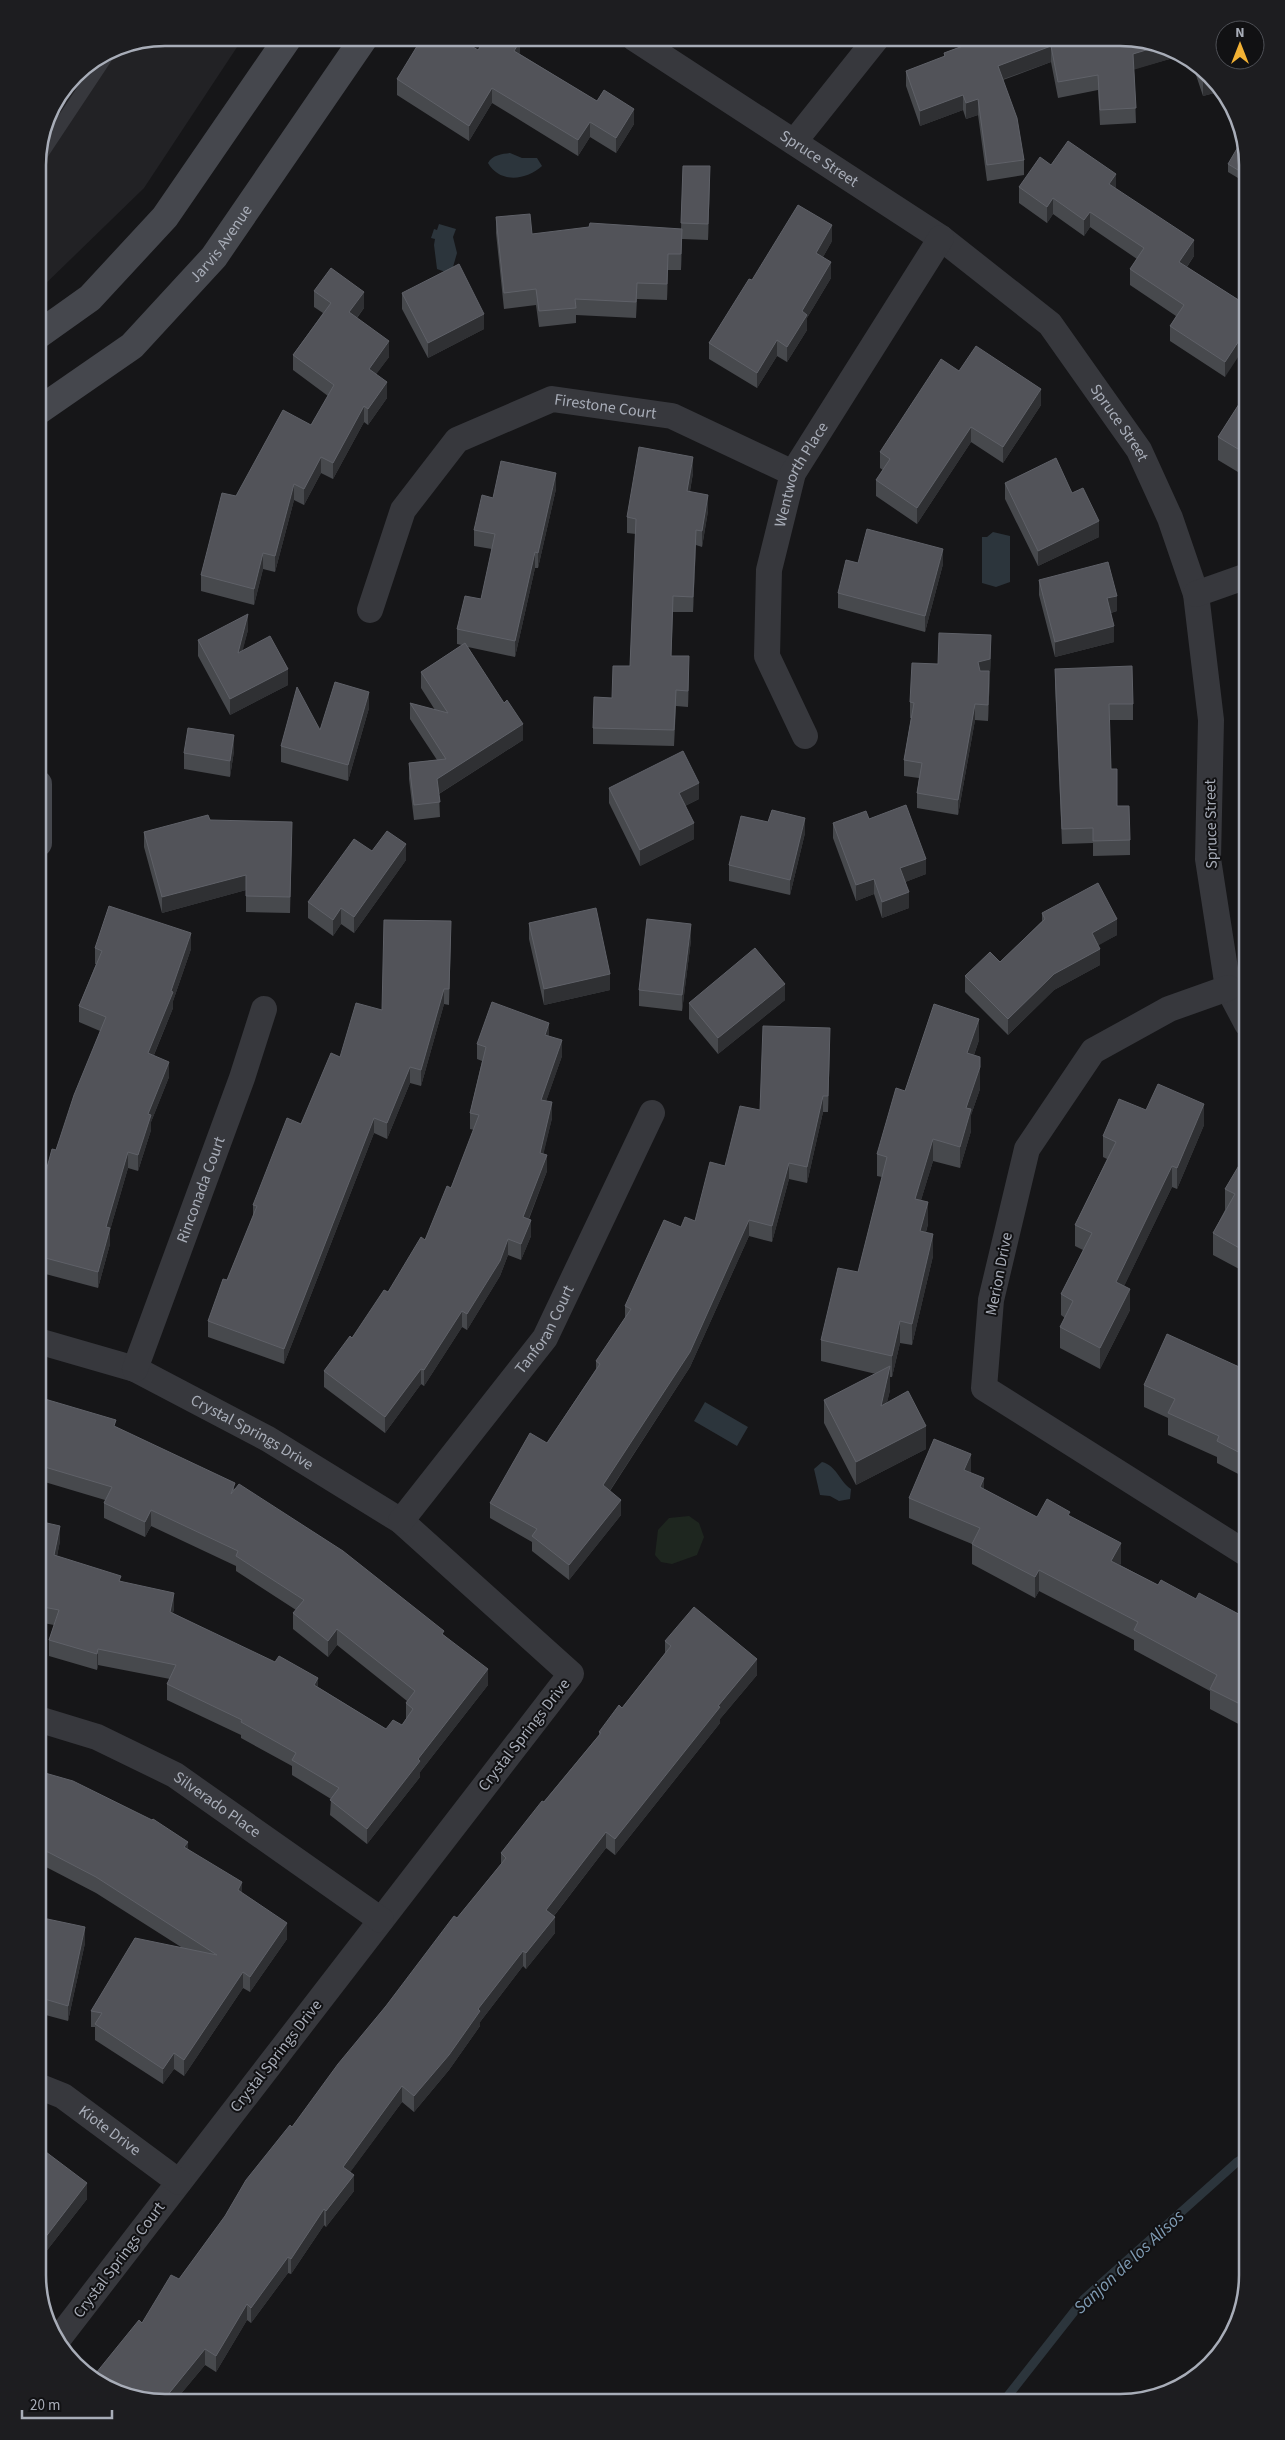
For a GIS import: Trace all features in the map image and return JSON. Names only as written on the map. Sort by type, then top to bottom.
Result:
[{"type":"main road","points":[[47,329],[90,298],[165,217],[282,47]]},
{"type":"main road","name":"Jarvis Avenue","points":[[47,405],[132,346],[214,257],[358,47]]},
{"type":"street","name":"Spruce Street","points":[[648,47],[941,238],[1050,324],[1139,450],[1170,518],[1196,594],[1211,720],[1208,859],[1228,988],[1239,1008]]},
{"type":"street","points":[[794,142],[870,47]]},
{"type":"street","name":"Wentworth Place","points":[[806,736],[767,656],[768,570],[793,473],[941,238]]},
{"type":"street","name":"Firestone Court","points":[[370,610],[402,510],[457,440],[552,399],[672,416],[793,473]]},
{"type":"street","points":[[1196,594],[1239,579]]},
{"type":"street","name":"Merion Drive","points":[[1228,988],[1169,1008],[1093,1051],[1027,1149],[991,1300],[984,1388],[1239,1548]]},
{"type":"street","name":"Rinconada Court","points":[[135,1369],[242,1078],[264,1008]]},
{"type":"street","name":"Tanforan Court","points":[[401,1522],[545,1338],[652,1113]]},
{"type":"street","name":"Crystal Springs Drive","points":[[46,1343],[135,1369],[268,1439],[401,1522],[571,1674],[179,2182]]},
{"type":"street","name":"Silverado Place","points":[[46,1722],[97,1737],[175,1775],[382,1920]]},
{"type":"street","name":"Kiote Drive","points":[[46,2089],[63,2096],[179,2182]]},
{"type":"street","name":"Crystal Springs Court","points":[[62,2334],[179,2182]]},
{"type":"lane","points":[[49,142],[100,66]]},
{"type":"shaded area","points":[[158,47],[237,47],[144,188],[47,282],[47,150],[55,120],[66,99],[81,81],[99,66],[120,55],[135,50]]},
{"type":"shaded area","points":[[510,153],[522,158],[537,158],[542,166],[529,174],[514,178],[499,174],[488,163],[501,154]]},
{"type":"shaded area","points":[[439,224],[456,229],[453,237],[457,253],[451,274],[437,269],[435,239],[431,238],[434,229],[437,230]]},
{"type":"shaded area","points":[[993,532],[1010,536],[1010,582],[996,587],[982,583],[982,537],[987,537]]},
{"type":"shaded area","points":[[705,1402],[748,1427],[737,1446],[694,1421]]},
{"type":"shaded area","points":[[822,1462],[835,1470],[851,1489],[850,1499],[839,1501],[830,1496],[820,1495],[814,1469]]},
{"type":"shaded area","points":[[689,1516],[699,1523],[704,1537],[697,1555],[672,1564],[661,1562],[655,1555],[658,1530],[669,1518]]},
{"type":"building","points":[[417,47],[473,47],[478,50],[480,47],[516,47],[514,51],[597,101],[604,90],[634,109],[616,138],[590,122],[578,140],[492,88],[469,126],[397,79]]},
{"type":"building","points":[[960,47],[1048,47],[998,66],[1017,118],[1024,160],[987,165],[978,99],[966,103],[963,95],[920,111],[906,71],[945,56],[944,53]]},
{"type":"building","points":[[1051,47],[1127,47],[1146,50],[1133,54],[1136,108],[1100,110],[1098,75],[1058,82]]},
{"type":"building","points":[[1068,141],[1116,174],[1109,184],[1194,240],[1179,262],[1239,300],[1239,341],[1225,362],[1170,326],[1184,305],[1130,269],[1144,248],[1090,212],[1084,220],[1053,198],[1047,207],[1019,187],[1040,157],[1051,165]]},
{"type":"building","points":[[1237,148],[1239,171],[1228,164]]},
{"type":"building","points":[[683,166],[710,166],[708,224],[681,223]]},
{"type":"building","points":[[798,205],[832,225],[816,253],[831,262],[802,311],[807,315],[787,347],[777,340],[757,373],[709,343],[749,279],[752,280]]},
{"type":"building","points":[[530,214],[532,234],[589,227],[590,223],[682,229],[681,254],[668,254],[667,284],[637,283],[636,302],[575,299],[576,308],[539,311],[536,289],[504,293],[496,217]]},
{"type":"building","points":[[459,264],[484,314],[428,343],[402,293]]},
{"type":"building","points":[[331,268],[364,292],[349,312],[389,341],[369,369],[387,382],[368,409],[364,406],[333,463],[321,457],[304,489],[294,484],[275,556],[263,553],[254,589],[201,575],[222,493],[236,496],[283,410],[311,425],[334,385],[293,355],[331,303],[314,291]]},
{"type":"building","points":[[976,346],[1041,389],[1003,447],[971,427],[917,508],[876,480],[890,459],[880,452],[941,359],[959,371]]},
{"type":"building","points":[[1239,404],[1239,450],[1218,437]]},
{"type":"building","points":[[639,447],[693,457],[687,491],[708,495],[702,531],[696,530],[693,597],[673,596],[671,656],[689,656],[688,691],[676,690],[674,730],[593,728],[594,697],[612,698],[613,666],[630,666],[636,519],[627,517]]},
{"type":"building","points":[[1056,458],[1072,493],[1083,488],[1099,521],[1038,551],[1005,483]]},
{"type":"building","points":[[501,461],[556,473],[538,553],[535,552],[515,641],[457,629],[465,596],[481,599],[495,534],[474,530],[482,495],[493,498]]},
{"type":"building","points":[[867,529],[943,549],[925,616],[838,593],[846,560],[858,563]]},
{"type":"building","points":[[1108,562],[1117,596],[1107,598],[1114,626],[1055,642],[1039,580]]},
{"type":"building","points":[[248,614],[238,653],[270,636],[288,669],[230,699],[198,640]]},
{"type":"building","points":[[939,633],[991,635],[990,659],[978,662],[980,671],[989,671],[988,705],[975,704],[958,800],[917,793],[922,763],[904,760],[914,703],[910,702],[912,663],[938,664]]},
{"type":"building","points":[[465,643],[504,703],[507,700],[523,724],[437,779],[440,802],[414,805],[409,763],[446,759],[410,703],[448,713],[421,672]]},
{"type":"building","points":[[1132,666],[1133,704],[1109,704],[1111,769],[1117,769],[1117,806],[1129,806],[1130,840],[1093,841],[1093,828],[1062,829],[1055,669]]},
{"type":"building","points":[[335,682],[369,692],[348,765],[281,746],[297,687],[320,730]]},
{"type":"building","points":[[188,728],[234,735],[230,761],[184,753]]},
{"type":"building","points":[[683,751],[699,783],[679,793],[694,823],[640,850],[609,788]]},
{"type":"building","points":[[906,805],[926,859],[900,868],[909,892],[882,902],[874,879],[856,885],[833,823],[866,811],[869,819]]},
{"type":"building","points":[[772,810],[805,818],[790,880],[729,865],[741,816],[768,822]]},
{"type":"building","points":[[208,815],[210,820],[292,822],[290,897],[246,896],[246,875],[162,897],[144,832]]},
{"type":"building","points":[[387,831],[406,844],[354,917],[341,908],[333,920],[308,902],[354,839],[372,851]]},
{"type":"building","points":[[1098,883],[1117,919],[1092,933],[1100,949],[1054,974],[1008,1019],[965,976],[990,952],[1000,962],[1045,919],[1042,913]]},
{"type":"building","points":[[109,906],[191,933],[171,991],[173,992],[148,1053],[169,1062],[148,1114],[151,1115],[138,1155],[128,1152],[106,1227],[110,1228],[98,1272],[46,1258],[47,1169],[52,1149],[56,1150],[74,1095],[106,1017],[79,1006],[102,951],[95,948]]},
{"type":"building","points":[[596,908],[610,974],[544,989],[529,923]]},
{"type":"building","points":[[647,919],[691,924],[682,995],[639,990]]},
{"type":"building","points":[[384,920],[451,921],[449,989],[444,989],[421,1070],[410,1067],[387,1123],[374,1118],[284,1349],[208,1321],[223,1279],[227,1280],[257,1206],[253,1205],[287,1118],[301,1124],[331,1053],[340,1057],[356,1003],[382,1010]]},
{"type":"building","points":[[755,948],[785,984],[718,1038],[689,1003]]},
{"type":"building","points":[[492,1002],[549,1023],[545,1035],[562,1040],[541,1100],[552,1102],[540,1153],[547,1155],[523,1217],[531,1220],[521,1244],[508,1239],[500,1261],[467,1314],[462,1311],[424,1370],[421,1369],[385,1417],[324,1371],[350,1336],[352,1338],[384,1290],[388,1292],[421,1237],[425,1240],[447,1186],[451,1188],[479,1115],[470,1113],[486,1047],[477,1044]]},
{"type":"building","points":[[934,1004],[979,1019],[967,1053],[980,1057],[980,1067],[966,1108],[971,1109],[960,1147],[933,1139],[915,1199],[928,1202],[920,1231],[933,1234],[912,1324],[900,1321],[892,1356],[821,1340],[838,1268],[858,1272],[887,1157],[877,1154],[896,1088],[905,1091]]},
{"type":"building","points":[[763,1026],[830,1028],[828,1096],[823,1096],[807,1167],[789,1163],[772,1226],[749,1220],[690,1352],[603,1485],[621,1500],[569,1565],[532,1536],[537,1529],[490,1503],[530,1433],[547,1443],[600,1364],[596,1361],[631,1309],[625,1306],[664,1220],[681,1227],[685,1217],[695,1221],[710,1162],[725,1166],[740,1106],[760,1110]]},
{"type":"building","points":[[1158,1084],[1204,1104],[1177,1168],[1172,1166],[1116,1282],[1130,1289],[1100,1348],[1060,1327],[1073,1301],[1061,1294],[1092,1233],[1075,1225],[1116,1142],[1103,1136],[1119,1099],[1146,1110]]},
{"type":"building","points":[[1239,1165],[1239,1248],[1213,1233],[1235,1194],[1225,1189]]},
{"type":"building","points":[[1167,1334],[1239,1367],[1239,1452],[1217,1441],[1219,1436],[1168,1413],[1175,1399],[1144,1385]]},
{"type":"building","points":[[890,1366],[881,1406],[908,1391],[926,1426],[856,1462],[824,1400]]},
{"type":"building","points":[[46,1399],[116,1420],[114,1426],[235,1483],[231,1494],[239,1484],[343,1551],[444,1631],[442,1634],[488,1669],[418,1759],[420,1761],[367,1829],[330,1800],[339,1788],[292,1760],[296,1753],[241,1722],[242,1720],[167,1684],[176,1665],[98,1649],[97,1654],[49,1640],[59,1610],[46,1608],[46,1523],[60,1526],[54,1555],[121,1576],[119,1581],[174,1593],[170,1612],[275,1662],[279,1656],[318,1678],[314,1685],[386,1729],[393,1720],[402,1725],[413,1709],[406,1703],[415,1691],[337,1629],[328,1641],[293,1613],[304,1600],[236,1556],[238,1551],[151,1510],[145,1522],[104,1503],[112,1487],[46,1467]]},
{"type":"building","points":[[934,1439],[971,1454],[964,1470],[984,1478],[980,1487],[1037,1517],[1047,1499],[1070,1512],[1068,1515],[1121,1543],[1111,1561],[1158,1585],[1161,1580],[1196,1599],[1199,1593],[1239,1614],[1239,1704],[1210,1689],[1217,1675],[1134,1630],[1138,1622],[1039,1570],[1035,1577],[972,1544],[980,1528],[909,1498]]},
{"type":"building","points":[[694,1607],[757,1659],[718,1706],[720,1707],[615,1839],[606,1832],[546,1910],[555,1917],[526,1953],[523,1951],[478,2009],[480,2011],[449,2055],[414,2096],[402,2086],[343,2167],[354,2175],[326,2211],[324,2209],[291,2259],[288,2257],[251,2308],[247,2304],[216,2356],[205,2349],[169,2393],[142,2391],[127,2387],[99,2374],[97,2372],[139,2320],[142,2323],[171,2275],[179,2279],[225,2216],[246,2180],[290,2125],[292,2127],[338,2064],[386,2006],[454,1916],[457,1918],[506,1858],[501,1853],[542,1801],[544,1802],[601,1733],[599,1732],[619,1705],[622,1708],[671,1646],[665,1641]]},
{"type":"building","points":[[46,1773],[73,1781],[153,1819],[188,1842],[184,1847],[242,1882],[238,1890],[287,1923],[250,1977],[243,1972],[184,2060],[174,2053],[163,2069],[95,2024],[102,2013],[91,2011],[135,1938],[217,1955],[96,1877],[46,1852]]},
{"type":"building","points":[[46,1919],[85,1927],[68,2006],[46,1999]]},
{"type":"building","points":[[46,2152],[87,2183],[46,2236]]},
{"type":"waterway","name":"Sanjon de los Alisos","points":[[1009,2394],[1084,2299],[1239,2161]]}]
